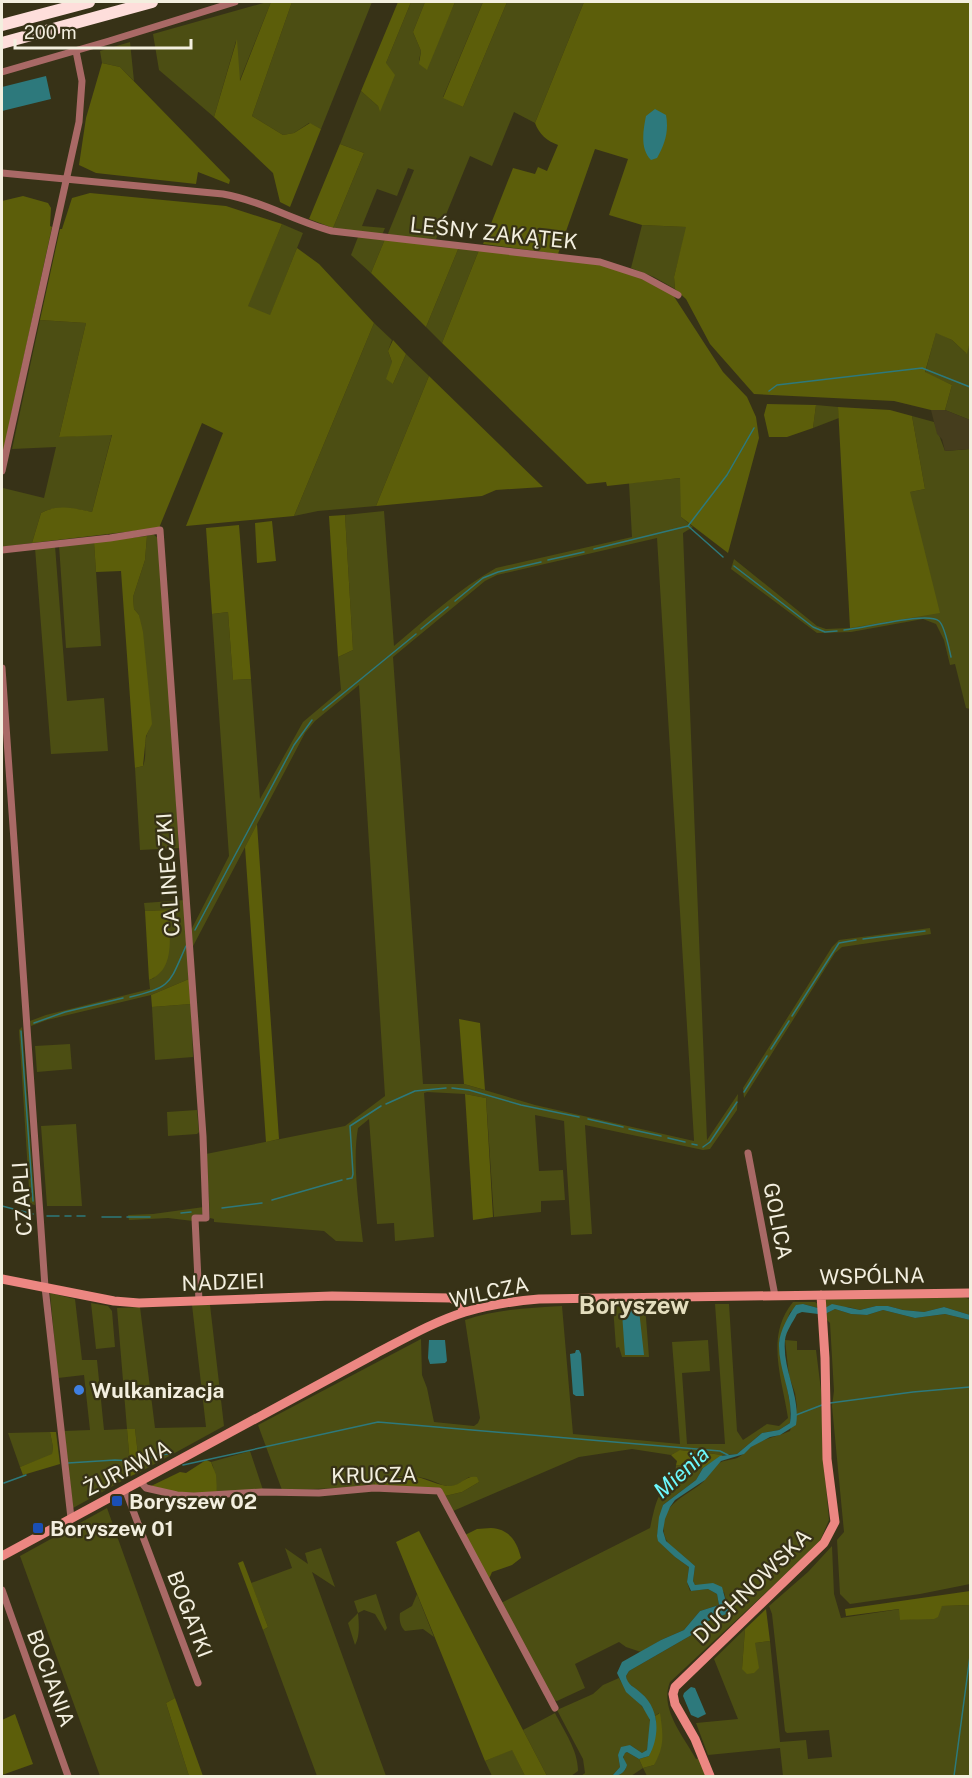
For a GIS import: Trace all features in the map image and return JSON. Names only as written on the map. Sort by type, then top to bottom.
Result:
[{"type":"highway","points":[[2,25],[89,2]]},
{"type":"highway","points":[[2,44],[152,2]]},
{"type":"main road","name":"NADZIEI","points":[[2,1279],[120,1302],[332,1296],[448,1298],[458,1301],[464,1312]]},
{"type":"main road","name":"WSPÓLNA","points":[[775,1296],[821,1300],[970,1293]]},
{"type":"main road","name":"WILCZA","points":[[238,1428],[428,1326],[464,1312],[492,1305],[539,1299],[775,1296]]},
{"type":"main road","name":"DUCHNOWSKA","points":[[710,1776],[695,1739],[675,1704],[673,1690],[824,1544],[835,1522],[827,1459],[821,1300]]},
{"type":"main road","name":"ŻURAWIA","points":[[2,1556],[71,1515],[125,1489],[238,1428]]},
{"type":"street","points":[[2,72],[235,2]]},
{"type":"street","points":[[2,471],[81,110],[82,81],[76,51]]},
{"type":"street","name":"LEŚNY ZAKĄTEK","points":[[2,173],[223,194],[258,202],[301,221],[350,234],[435,241],[600,262],[643,276],[678,296]]},
{"type":"street","name":"CALINECZKI","points":[[2,550],[160,531],[203,1136],[206,1218],[195,1218],[199,1301]]},
{"type":"street","name":"CZAPLI","points":[[2,668],[45,1287],[71,1515]]},
{"type":"street","name":"GOLICA","points":[[748,1153],[775,1296]]},
{"type":"street","name":"KRUCZA","points":[[140,1481],[146,1488],[177,1495],[194,1496],[272,1492],[302,1494],[374,1488],[439,1491],[555,1708]]},
{"type":"street","name":"BOGATKI","points":[[125,1489],[198,1683]]},
{"type":"street","name":"BOCIANIA","points":[[2,1590],[69,1776]]},
{"type":"shaded area","points":[[271,2],[239,82],[236,41],[214,117],[159,70],[153,34]]},
{"type":"shaded area","points":[[271,2],[292,2],[252,116],[283,135],[294,133],[310,123],[321,129],[290,207],[280,202],[273,173],[214,117],[237,39],[240,81]]},
{"type":"shaded area","points":[[292,2],[372,2],[321,129],[309,123],[294,133],[283,135],[252,116]]},
{"type":"shaded area","points":[[398,2],[411,2],[386,63],[395,75],[380,112],[378,106],[361,91]]},
{"type":"shaded area","points":[[411,2],[425,2],[413,32],[421,51],[419,60],[426,69],[455,2],[483,2],[443,97],[463,107],[507,2],[584,2],[535,123],[514,112],[492,166],[470,156],[436,239],[387,236],[414,170],[408,168],[397,196],[377,189],[362,226],[385,228],[382,235],[333,228],[364,153],[340,144],[361,91],[378,106],[380,111],[386,63]]},
{"type":"shaded area","points":[[425,2],[455,2],[427,70],[419,64],[421,51],[413,32]]},
{"type":"shaded area","points":[[483,2],[507,2],[463,107],[443,98]]},
{"type":"shaded area","points":[[584,2],[970,2],[970,341],[967,354],[952,340],[936,333],[925,372],[952,385],[945,410],[931,410],[894,401],[754,394],[710,344],[686,299],[675,289],[674,277],[686,227],[642,225],[609,215],[628,159],[595,149],[558,254],[483,244],[513,168],[535,174],[538,167],[547,171],[558,145],[544,137],[535,123]]},
{"type":"shaded area","points":[[130,42],[134,81],[120,67],[102,63],[100,51]]},
{"type":"shaded area","points":[[102,63],[120,67],[230,180],[229,184],[198,172],[196,184],[96,173],[79,165],[86,118]]},
{"type":"shaded area","points":[[340,144],[364,153],[333,228],[309,219]]},
{"type":"shaded area","points":[[90,193],[226,206],[282,224],[248,306],[270,315],[297,248],[319,264],[374,323],[294,516],[186,526],[223,433],[202,423],[159,528],[32,543],[41,513],[53,508],[72,508],[92,512],[112,435],[59,437],[86,323],[40,320],[60,229],[62,229],[72,198]]},
{"type":"shaded area","points":[[23,196],[48,203],[51,208],[50,226],[52,227],[2,458],[2,201]]},
{"type":"shaded area","points":[[282,224],[303,233],[270,316],[247,306]]},
{"type":"shaded area","points":[[642,225],[687,227],[674,277],[675,289],[631,268]]},
{"type":"shaded area","points":[[358,237],[385,239],[371,273],[351,255]]},
{"type":"shaded area","points":[[385,239],[459,247],[426,327],[371,273]]},
{"type":"shaded area","points":[[459,247],[479,250],[442,343],[426,327]]},
{"type":"shaded area","points":[[479,250],[557,260],[595,262],[630,273],[673,295],[723,372],[747,397],[756,417],[759,438],[728,553],[681,517],[680,478],[607,486],[606,482],[587,484],[442,343]]},
{"type":"shaded area","points":[[40,320],[86,323],[59,437],[112,434],[92,512],[66,508],[47,510],[41,513],[32,543],[2,547],[3,488],[44,498],[56,447],[12,449]]},
{"type":"shaded area","points":[[374,323],[392,340],[388,351],[392,362],[393,384],[406,354],[429,376],[376,506],[318,511],[294,516]]},
{"type":"shaded area","points":[[936,332],[952,340],[966,353],[970,341],[970,420],[945,410],[952,385],[925,373]]},
{"type":"shaded area","points":[[393,340],[406,354],[393,384],[386,379],[392,362],[388,351]]},
{"type":"shaded area","points":[[429,376],[543,487],[496,490],[482,496],[376,506]]},
{"type":"shaded area","points":[[767,404],[816,405],[813,428],[787,437],[769,437],[764,415]]},
{"type":"shaded area","points":[[816,405],[838,407],[839,418],[813,428]]},
{"type":"shaded area","points":[[838,407],[890,410],[912,416],[925,489],[910,492],[940,613],[850,628]]},
{"type":"shaded area","points":[[912,416],[934,422],[945,451],[970,449],[970,709],[966,708],[955,664],[950,665],[944,640],[936,624],[923,619],[851,632],[817,633],[731,569],[734,559],[817,626],[826,629],[850,628],[910,492],[925,489]]},
{"type":"shaded area","points":[[681,478],[681,517],[693,527],[683,533],[707,1140],[738,1094],[737,1110],[710,1149],[703,1150],[585,1125],[592,1234],[571,1235],[564,1121],[535,1115],[539,1171],[563,1170],[565,1200],[541,1201],[541,1212],[494,1217],[486,1098],[465,1094],[427,1092],[424,1093],[434,1237],[395,1241],[394,1223],[377,1224],[369,1119],[358,1128],[356,1141],[357,1185],[363,1242],[336,1241],[324,1231],[214,1222],[214,1219],[210,1218],[206,1154],[345,1126],[385,1096],[359,685],[315,721],[305,733],[191,950],[190,932],[229,856],[212,614],[228,612],[233,680],[251,679],[260,799],[303,722],[341,690],[338,657],[353,650],[345,515],[384,511],[394,646],[456,595],[496,568],[632,537],[629,483]],"holes":[[[657,538],[694,1141],[535,1105],[464,1084],[423,1084],[393,657],[485,581],[497,575]]]},
{"type":"shaded area","points":[[345,515],[353,650],[338,657],[329,516]]},
{"type":"shaded area","points":[[272,521],[276,561],[257,563],[255,523]]},
{"type":"shaded area","points":[[239,525],[251,679],[233,680],[228,612],[212,614],[206,528]]},
{"type":"shaded area","points":[[153,534],[160,540],[179,848],[140,850],[135,768],[143,766],[149,730],[139,615],[134,609],[133,597],[145,560],[147,536]]},
{"type":"shaded area","points":[[147,536],[145,560],[133,597],[134,609],[139,615],[143,632],[152,724],[146,736],[143,766],[135,768],[121,571],[96,572],[94,542]]},
{"type":"shaded area","points":[[94,542],[101,646],[66,648],[59,545]]},
{"type":"shaded area","points":[[55,546],[67,701],[104,698],[108,751],[51,754],[35,548]]},
{"type":"shaded area","points":[[257,824],[279,1139],[266,1142],[245,847]]},
{"type":"shaded area","points":[[185,900],[189,979],[151,995],[47,1020],[31,1026],[30,1021],[46,1015],[150,989],[149,980],[154,978],[168,910],[145,911],[144,903]]},
{"type":"shaded area","points":[[168,910],[170,939],[168,959],[158,975],[149,980],[145,911]]},
{"type":"shaded area","points":[[930,928],[931,934],[842,947],[835,953],[744,1098],[743,1088],[832,947],[839,940]]},
{"type":"shaded area","points":[[189,979],[191,1004],[152,1007],[151,995]]},
{"type":"shaded area","points":[[191,1004],[193,1057],[155,1060],[152,1007]]},
{"type":"shaded area","points":[[459,1019],[480,1023],[485,1090],[464,1084]]},
{"type":"shaded area","points":[[22,1027],[35,1205],[30,1204],[19,1030]]},
{"type":"shaded area","points":[[70,1044],[72,1069],[37,1072],[35,1046]]},
{"type":"shaded area","points":[[465,1094],[486,1098],[493,1217],[473,1220]]},
{"type":"shaded area","points":[[197,1110],[199,1132],[197,1134],[168,1136],[167,1112]]},
{"type":"shaded area","points":[[76,1124],[82,1206],[47,1206],[41,1126]]},
{"type":"shaded area","points":[[204,1207],[203,1214],[193,1215],[193,1221],[168,1218],[129,1220],[128,1215],[153,1214]]},
{"type":"shaded area","points":[[50,1293],[75,1299],[82,1360],[97,1360],[104,1430],[127,1429],[131,1476],[73,1508],[64,1431],[90,1430],[84,1375],[58,1378]]},
{"type":"shaded area","points":[[958,1296],[970,1299],[970,1315],[944,1307],[924,1312],[888,1306],[860,1310],[848,1307],[825,1308],[825,1299]]},
{"type":"shaded area","points":[[793,1302],[815,1302],[818,1308],[803,1304],[790,1312],[779,1342],[790,1404],[790,1423],[779,1430],[762,1433],[737,1454],[723,1455],[681,1450],[671,1455],[632,1449],[579,1457],[453,1511],[445,1496],[462,1492],[479,1482],[469,1477],[457,1485],[450,1486],[424,1478],[402,1476],[375,1482],[374,1487],[282,1490],[258,1425],[421,1339],[422,1375],[434,1422],[474,1426],[480,1418],[465,1320],[501,1311],[562,1306],[573,1434],[680,1444],[672,1342],[708,1340],[710,1371],[682,1373],[687,1444],[725,1444],[715,1304],[729,1304],[737,1431],[743,1440],[767,1424],[779,1426],[788,1418],[778,1358],[778,1343],[784,1315]]},
{"type":"shaded area","points":[[91,1303],[108,1306],[112,1311],[115,1347],[96,1349]]},
{"type":"shaded area","points":[[192,1305],[210,1305],[224,1426],[140,1472],[135,1429],[127,1429],[117,1308],[140,1307],[155,1428],[206,1427]]},
{"type":"shaded area","points":[[645,1305],[649,1357],[622,1357],[619,1347],[616,1348],[613,1306]]},
{"type":"shaded area","points":[[835,1309],[851,1314],[867,1315],[883,1310],[915,1318],[945,1314],[970,1320],[970,1584],[850,1604],[840,1594],[837,1540],[844,1532],[832,1406],[834,1391],[830,1323],[825,1314]]},
{"type":"shaded area","points":[[785,1340],[797,1341],[797,1350],[816,1350],[821,1390],[829,1520],[819,1543],[670,1682],[667,1692],[670,1712],[696,1759],[699,1758],[706,1776],[647,1776],[643,1768],[654,1765],[659,1713],[655,1716],[642,1694],[627,1682],[626,1676],[629,1671],[695,1633],[708,1621],[729,1613],[724,1592],[695,1585],[693,1581],[695,1566],[668,1543],[664,1533],[666,1514],[676,1502],[704,1481],[719,1463],[737,1458],[760,1442],[790,1431],[797,1407],[789,1376]]},
{"type":"shaded area","points":[[127,1429],[135,1429],[140,1472],[131,1476]]},
{"type":"shaded area","points":[[50,1432],[52,1455],[20,1467],[8,1433]]},
{"type":"shaded area","points":[[50,1432],[56,1432],[60,1464],[23,1475],[20,1467],[52,1454]]},
{"type":"shaded area","points":[[680,1450],[723,1455],[703,1468],[676,1465],[677,1461],[671,1455]]},
{"type":"shaded area","points":[[250,1451],[263,1490],[217,1494],[211,1462]]},
{"type":"shaded area","points":[[206,1460],[211,1462],[216,1475],[217,1494],[175,1492],[151,1486],[180,1472],[186,1473]]},
{"type":"shaded area","points":[[676,1465],[703,1468],[696,1480],[663,1505],[657,1536],[675,1557],[689,1567],[687,1582],[690,1591],[708,1589],[717,1594],[719,1605],[700,1611],[684,1630],[641,1652],[619,1642],[575,1664],[585,1688],[557,1701],[552,1700],[501,1603],[650,1528],[658,1499],[675,1476]]},
{"type":"shaded area","points":[[413,1476],[447,1486],[473,1477],[477,1477],[479,1482],[462,1492],[445,1496],[441,1488],[374,1487],[375,1482],[379,1479]]},
{"type":"shaded area","points":[[107,1508],[175,1698],[166,1703],[189,1776],[100,1776],[20,1556]]},
{"type":"shaded area","points":[[491,1528],[503,1531],[511,1537],[521,1558],[512,1565],[492,1572],[489,1579],[465,1535],[477,1529]]},
{"type":"shaded area","points":[[419,1531],[547,1776],[525,1776],[512,1750],[485,1761],[396,1542]]},
{"type":"shaded area","points":[[832,1546],[834,1594],[841,1618],[900,1609],[900,1620],[917,1619],[942,1606],[970,1605],[970,1776],[783,1776],[780,1748],[708,1755],[696,1723],[738,1719],[714,1659],[745,1629],[742,1669],[755,1643],[770,1641],[780,1742],[806,1740],[808,1759],[832,1757],[829,1730],[787,1733],[785,1731],[772,1614],[769,1606],[808,1572]]},
{"type":"shaded area","points":[[285,1548],[308,1564],[305,1553],[321,1548],[335,1587],[312,1572],[386,1776],[317,1776],[263,1630],[268,1627],[251,1583],[292,1568]]},
{"type":"shaded area","points":[[243,1561],[268,1627],[263,1630],[238,1563]]},
{"type":"shaded area","points":[[970,1591],[970,1605],[942,1606],[938,1617],[934,1619],[900,1620],[899,1609],[846,1616],[845,1609]]},
{"type":"shaded area","points":[[376,1594],[387,1628],[385,1631],[375,1614],[364,1610],[358,1613],[354,1601]]},
{"type":"shaded area","points":[[417,1594],[434,1637],[423,1629],[405,1631],[401,1625],[400,1613],[412,1606]]},
{"type":"shaded area","points":[[766,1609],[770,1641],[755,1643],[759,1668],[754,1673],[747,1674],[742,1669],[745,1629]]},
{"type":"shaded area","points":[[358,1613],[359,1625],[355,1645],[348,1623]]},
{"type":"shaded area","points":[[619,1678],[641,1705],[650,1721],[647,1750],[642,1753],[630,1745],[618,1755],[620,1767],[612,1776],[581,1776],[585,1773],[583,1759],[557,1710],[593,1694],[603,1685]]},
{"type":"shaded area","points":[[175,1698],[203,1776],[189,1776],[166,1703]]},
{"type":"shaded area","points":[[555,1713],[576,1756],[578,1771],[571,1776],[547,1776],[523,1730]]},
{"type":"shaded area","points":[[660,1713],[662,1746],[654,1765],[643,1768],[639,1759],[649,1756],[655,1716]]},
{"type":"shaded area","points":[[15,1714],[33,1764],[2,1775],[2,1720]]},
{"type":"shaded area","points":[[512,1749],[525,1776],[492,1776],[485,1761]]},
{"type":"shaded area","points":[[627,1752],[639,1759],[643,1768],[631,1776],[618,1776],[626,1768],[623,1754]]},
{"type":"sand","points":[[931,410],[945,410],[970,420],[970,449],[945,451],[942,439],[937,434]]},
{"type":"water","points":[[46,76],[51,99],[2,111],[2,87]]},
{"type":"water","points":[[655,109],[666,115],[667,132],[657,158],[651,160],[645,151],[643,134],[646,116]]},
{"type":"water","points":[[803,1304],[818,1308],[818,1314],[802,1312],[797,1314],[785,1340],[786,1362],[796,1404],[796,1425],[780,1435],[770,1437],[751,1447],[744,1454],[721,1461],[705,1480],[675,1500],[665,1519],[663,1531],[666,1541],[695,1566],[693,1581],[695,1585],[713,1583],[722,1587],[729,1613],[708,1621],[695,1633],[629,1671],[626,1676],[628,1682],[647,1699],[652,1707],[656,1723],[655,1740],[649,1756],[639,1759],[625,1753],[623,1757],[627,1765],[625,1770],[619,1775],[612,1776],[620,1767],[618,1755],[621,1747],[630,1745],[642,1753],[647,1750],[650,1720],[642,1706],[626,1692],[617,1673],[622,1662],[684,1630],[700,1611],[719,1605],[717,1594],[708,1589],[691,1591],[687,1582],[689,1567],[658,1541],[659,1517],[663,1505],[696,1480],[703,1468],[720,1456],[737,1454],[762,1433],[779,1430],[790,1423],[790,1402],[779,1353],[779,1343],[783,1328],[791,1313],[796,1305]]},
{"type":"water","points":[[832,1304],[860,1310],[888,1306],[924,1312],[944,1307],[970,1315],[970,1320],[945,1314],[915,1318],[883,1310],[867,1315],[851,1314],[835,1309],[825,1314],[825,1308]]},
{"type":"water","points":[[624,1310],[639,1310],[644,1355],[625,1355],[622,1313]]},
{"type":"water","points":[[429,1340],[445,1340],[447,1361],[445,1363],[430,1364]]},
{"type":"water","points":[[579,1350],[581,1354],[584,1396],[573,1394],[570,1354],[575,1353]]},
{"type":"water","points":[[691,1687],[695,1688],[706,1714],[698,1718],[691,1715],[683,1696]]},
{"type":"waterway","points":[[769,391],[777,385],[922,368],[970,387]]},
{"type":"waterway","points":[[594,549],[688,526],[727,475],[754,428]]},
{"type":"waterway","points":[[688,526],[723,557]]},
{"type":"waterway","points":[[548,560],[584,552]]},
{"type":"waterway","points":[[455,601],[483,578],[541,562]]},
{"type":"waterway","points":[[734,566],[813,627],[825,632],[837,631]]},
{"type":"waterway","points":[[421,629],[448,607]]},
{"type":"waterway","points":[[844,630],[909,619],[932,618],[939,621],[943,628],[951,657]]},
{"type":"waterway","points":[[323,710],[416,634]]},
{"type":"waterway","points":[[195,930],[294,745],[312,720]]},
{"type":"waterway","points":[[863,939],[925,931]]},
{"type":"waterway","points":[[792,1016],[839,943],[856,940]]},
{"type":"waterway","points":[[130,997],[154,990],[167,982],[176,969],[186,946]]},
{"type":"waterway","points":[[34,1023],[65,1012],[123,998]]},
{"type":"waterway","points":[[771,1049],[789,1021]]},
{"type":"waterway","points":[[21,1031],[33,1201]]},
{"type":"waterway","points":[[744,1092],[767,1056]]},
{"type":"waterway","points":[[386,1104],[415,1091],[446,1088]]},
{"type":"waterway","points":[[452,1088],[469,1090],[521,1105],[579,1117]]},
{"type":"waterway","points":[[703,1147],[710,1142],[737,1102]]},
{"type":"waterway","points":[[347,1179],[352,1178],[353,1174],[350,1126],[381,1106]]},
{"type":"waterway","points":[[588,1119],[623,1127]]},
{"type":"waterway","points":[[629,1129],[661,1136]]},
{"type":"waterway","points":[[668,1138],[685,1142]]},
{"type":"waterway","points":[[692,1144],[697,1145]]},
{"type":"waterway","points":[[272,1200],[342,1180]]},
{"type":"waterway","points":[[222,1208],[262,1203]]},
{"type":"waterway","points":[[2,1206],[33,1214]]},
{"type":"waterway","points":[[181,1213],[191,1212]]},
{"type":"waterway","points":[[47,1216],[59,1216]]},
{"type":"waterway","points":[[65,1216],[71,1216]]},
{"type":"waterway","points":[[77,1216],[85,1216]]},
{"type":"waterway","points":[[102,1217],[121,1217]]},
{"type":"waterway","points":[[127,1217],[150,1217]]},
{"type":"waterway","points":[[830,1403],[970,1387]]},
{"type":"waterway","points":[[796,1415],[822,1405]]},
{"type":"waterway","name":"Mienia","points":[[183,1465],[378,1422],[720,1451],[728,1455]]},
{"type":"waterway","points":[[140,1461],[157,1455],[170,1454]]},
{"type":"waterway","points":[[68,1463],[133,1461]]},
{"type":"waterway","points":[[4,1483],[26,1475]]},
{"type":"waterway","points":[[954,1776],[970,1656]]},
{"type":"place","name":"Wulkanizacja","points":[[79,1390]]},
{"type":"place","name":"Boryszew 02","points":[[117,1501]]},
{"type":"place","name":"Boryszew 01","points":[[38,1528]]},
{"type":"district","name":"Boryszew","points":[[634,1305]]}]
